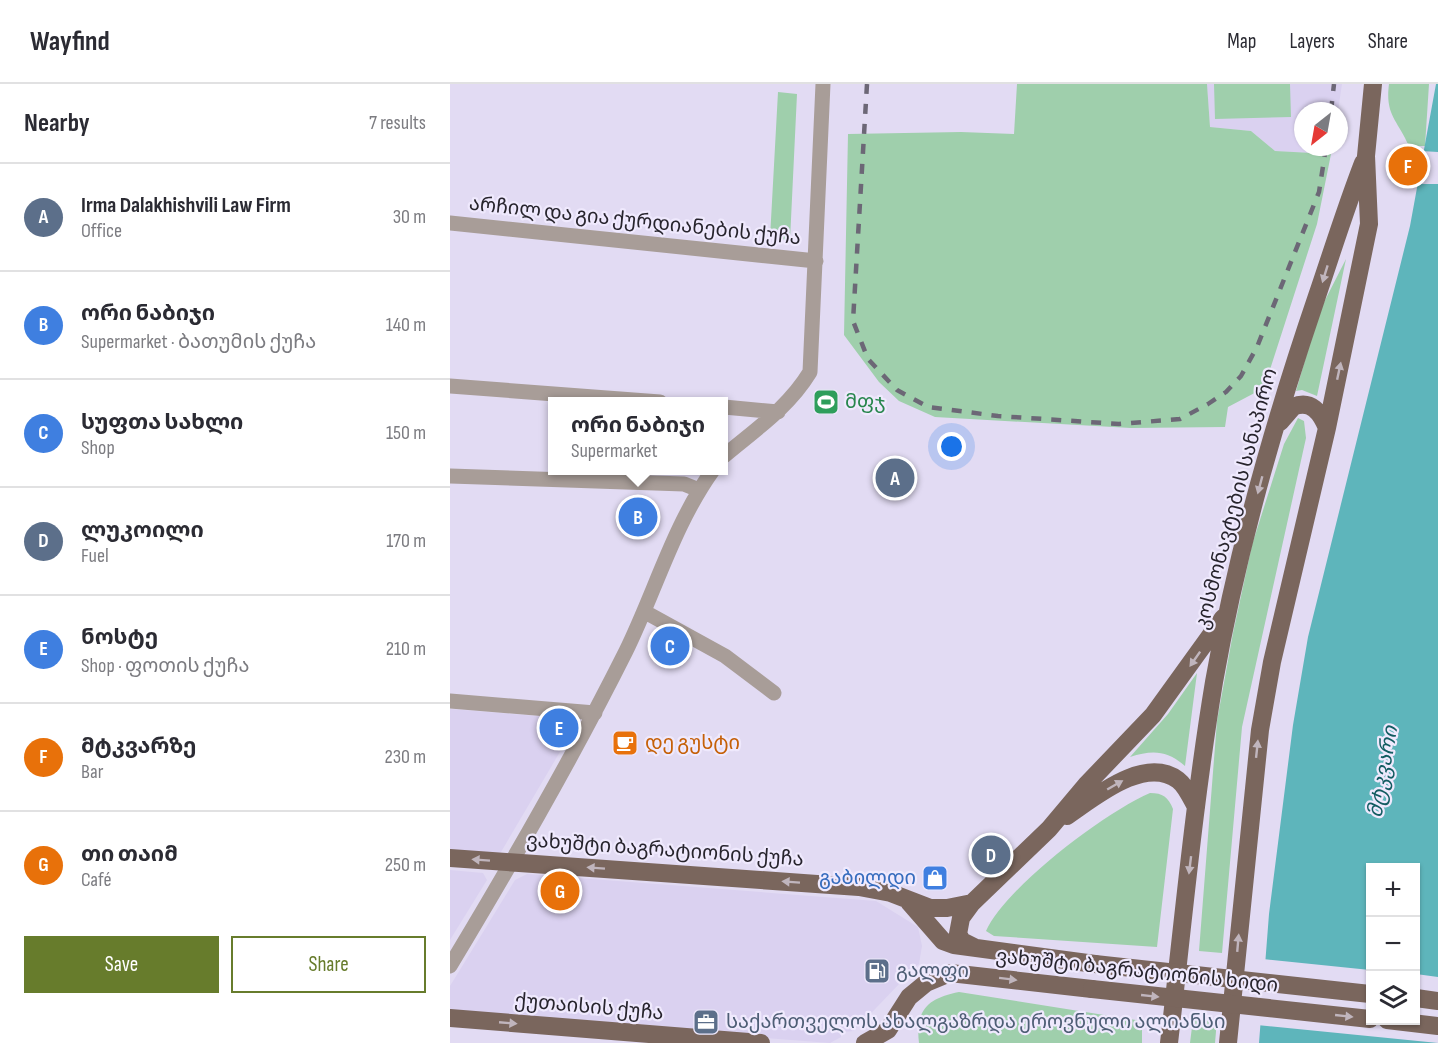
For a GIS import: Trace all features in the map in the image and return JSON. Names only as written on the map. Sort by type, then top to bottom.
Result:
[{"type":"main road","name":"კოსმონავტების სანაპირო","points":[[1228,1043],[1260,730],[1272,662],[1327,428],[1369,224],[1366,156],[1373,84]]},
{"type":"main road","name":"კოსმონავტების სანაპირო","points":[[1169,1043],[1197,807],[1214,683],[1228,611],[1275,429],[1342,218],[1366,156]]},
{"type":"main road","points":[[1275,429],[1293,407],[1299,404],[1313,407],[1319,412],[1327,428]]},
{"type":"main road","points":[[976,948],[962,941],[958,934],[961,918],[972,903],[1049,829],[1068,805],[1170,695],[1228,611]]},
{"type":"main road","points":[[1049,829],[1107,789],[1136,775],[1161,773],[1170,776],[1185,788],[1197,807]]},
{"type":"main road","name":"ვახუშტი ბაგრატიონის ქუჩა","points":[[450,858],[859,887],[877,889],[909,902],[938,908],[972,903]]},
{"type":"main road","name":"ვახუშტი ბაგრატიონის ქუჩა","points":[[909,902],[944,941],[976,948]]},
{"type":"main road","name":"ვახუშტი ბაგრატიონის ხიდი","points":[[976,948],[1095,964],[1366,993]]},
{"type":"main road","name":"ვახუშტი ბაგრატიონის ხიდი","points":[[890,1036],[909,997],[926,983],[950,973],[1366,1018]]},
{"type":"main road","points":[[1420,999],[1438,1001]]},
{"type":"main road","name":"ქუთაისის ქუჩა","points":[[450,1018],[761,1043]]},
{"type":"main road","points":[[1420,1024],[1438,1026]]},
{"type":"main road","points":[[865,1043],[890,1036]]},
{"type":"street","points":[[728,452],[778,412],[797,392],[810,372],[824,84]]},
{"type":"street","name":"არჩილ და გია ქურდიანების ქუჩა","points":[[450,223],[816,261]]},
{"type":"street","points":[[450,386],[594,397]]},
{"type":"street","points":[[728,407],[778,412]]},
{"type":"street","points":[[450,966],[512,862],[595,713],[645,612],[699,490],[710,475]]},
{"type":"street","points":[[450,476],[684,484],[699,490]]},
{"type":"street","points":[[645,612],[725,656],[774,693]]},
{"type":"street","points":[[450,701],[595,713]]},
{"type":"shaded area","points":[[1017,84],[1207,84],[1210,127],[1251,131],[1275,151],[1294,152],[1294,156],[1331,156],[1317,224],[1264,388],[1228,407],[1225,427],[1131,428],[935,417],[899,401],[879,382],[844,335],[848,134],[961,132],[1014,134]]},
{"type":"shaded area","points":[[1207,84],[1342,84],[1339,102],[1294,102],[1294,152],[1275,151],[1251,131],[1210,127]]},
{"type":"shaded area","points":[[1214,84],[1290,84],[1291,117],[1215,119]]},
{"type":"shaded area","points":[[1389,84],[1429,84],[1425,146],[1409,146],[1390,110]]},
{"type":"shaded area","points":[[778,92],[797,94],[790,240],[770,238]]},
{"type":"shaded area","points":[[1346,259],[1317,396],[1302,390],[1296,391],[1319,312]]},
{"type":"shaded area","points":[[1298,418],[1304,421],[1306,438],[1242,727],[1222,953],[1199,951],[1217,721],[1233,633],[1252,545],[1284,444]]},
{"type":"shaded area","points":[[1197,673],[1185,766],[1172,757],[1159,753],[1145,753],[1130,757],[1168,714]]},
{"type":"shaded area","points":[[450,709],[575,719],[577,723],[501,852],[493,856],[450,853]]},
{"type":"shaded area","points":[[1150,793],[1164,797],[1173,809],[1157,947],[994,936],[986,931],[997,913],[1014,894],[1058,853],[1108,817]]},
{"type":"shaded area","points":[[450,870],[483,873],[487,880],[450,940]]},
{"type":"shaded area","points":[[527,874],[876,901],[918,927],[922,946],[919,964],[899,978],[901,982],[854,1031],[841,1032],[841,1037],[830,1043],[450,1013],[450,986],[515,880]]},
{"type":"shaded area","points":[[959,992],[1142,1021],[1142,1043],[919,1043],[919,1022],[926,1007],[939,998]]},
{"type":"shaded area","points":[[1193,1019],[1217,1020],[1215,1043],[1190,1043]]},
{"type":"water","name":"მტკვარი","points":[[1436,84],[1438,84],[1438,1043],[1259,1043],[1269,914],[1293,725],[1308,637],[1410,226]]},
{"type":"pier","points":[[1421,151],[1438,152],[1438,184],[1415,184]]},
{"type":"pier","points":[[1263,959],[1366,970],[1366,1025],[1420,1025],[1420,975],[1438,977],[1438,1043],[1257,1025]]},
{"type":"railway","points":[[867,84],[853,321],[868,359],[897,390],[928,407],[998,416],[1119,424],[1180,419],[1208,404],[1226,392],[1241,376],[1257,347],[1319,192],[1325,156]]},
{"type":"railway","points":[[1332,102],[1334,84]]},
{"type":"place","name":"მტკვარზე","points":[[1408,166]]},
{"type":"place","name":"მფჯ","points":[[826,402]]},
{"type":"place","name":"Irma Dalakhishvili Law Firm","points":[[895,478]]},
{"type":"place","name":"ორი ნაბიჯი","points":[[638,517]]},
{"type":"place","name":"სუფთა სახლი","points":[[670,646]]},
{"type":"place","name":"ნოსტე","points":[[559,728]]},
{"type":"place","name":"დე გუსტი","points":[[625,743]]},
{"type":"place","name":"ლუკოილი","points":[[991,855]]},
{"type":"place","name":"გაბილდი","points":[[935,878]]},
{"type":"place","name":"თი თაიმ","points":[[560,891]]},
{"type":"place","name":"გალფი","points":[[877,971]]},
{"type":"place","name":"საქართველოს ახალგაზრდა ეროვნული ალიანსი","points":[[706,1022]]}]
